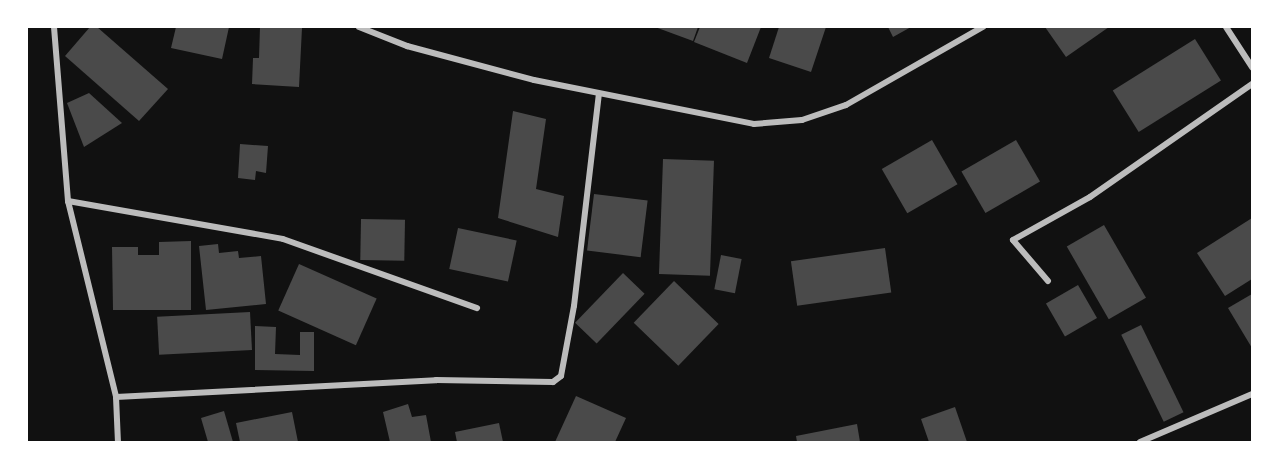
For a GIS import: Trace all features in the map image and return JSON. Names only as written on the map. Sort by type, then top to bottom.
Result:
[{"type":"street","points":[[54,27],[68,201],[116,397],[118,442]]},
{"type":"street","points":[[359,27],[419,49],[599,93],[754,124],[802,120],[846,105],[983,27]]},
{"type":"street","points":[[1226,27],[1252,67]]},
{"type":"street","points":[[1048,281],[1013,240],[1090,197],[1252,84]]},
{"type":"street","points":[[116,397],[436,380],[553,382],[561,376],[574,306],[599,93]]},
{"type":"street","points":[[68,201],[283,239],[477,308]]},
{"type":"street","points":[[1140,442],[1252,394]]},
{"type":"building","points":[[90,27],[97,27],[168,89],[139,121],[65,56]]},
{"type":"building","points":[[176,27],[229,27],[222,59],[171,48]]},
{"type":"building","points":[[260,27],[302,28],[299,87],[252,84],[253,58],[259,58]]},
{"type":"building","points":[[655,27],[698,27],[693,41]]},
{"type":"building","points":[[700,27],[761,27],[747,63],[694,42]]},
{"type":"building","points":[[779,27],[826,27],[811,72],[769,58]]},
{"type":"building","points":[[888,27],[911,27],[893,37]]},
{"type":"building","points":[[1045,27],[1109,27],[1066,57]]},
{"type":"building","points":[[1195,39],[1221,81],[1139,132],[1113,90]]},
{"type":"building","points":[[89,93],[122,123],[84,147],[67,103]]},
{"type":"building","points":[[513,111],[546,119],[536,189],[564,196],[558,237],[498,218]]},
{"type":"building","points":[[932,140],[958,184],[907,213],[882,169]]},
{"type":"building","points":[[1016,140],[1040,182],[985,213],[961,172]]},
{"type":"building","points":[[240,144],[268,146],[266,173],[256,171],[255,180],[238,178]]},
{"type":"building","points":[[663,159],[714,161],[710,276],[659,274]]},
{"type":"building","points":[[594,194],[648,201],[641,257],[587,251]]},
{"type":"building","points":[[1252,218],[1252,279],[1225,296],[1197,253]]},
{"type":"building","points":[[361,219],[405,220],[404,261],[360,260]]},
{"type":"building","points":[[1104,225],[1146,298],[1109,319],[1067,247]]},
{"type":"building","points":[[458,228],[517,240],[508,282],[449,269]]},
{"type":"building","points":[[191,241],[191,310],[113,310],[112,247],[138,247],[138,255],[159,255],[159,242]]},
{"type":"building","points":[[218,244],[219,253],[238,251],[239,258],[261,256],[266,304],[206,310],[199,246]]},
{"type":"building","points":[[885,248],[891,293],[797,306],[791,261]]},
{"type":"building","points":[[721,255],[742,259],[735,293],[714,289]]},
{"type":"building","points":[[299,264],[377,299],[356,345],[278,311]]},
{"type":"building","points":[[623,273],[645,294],[597,343],[575,323]]},
{"type":"building","points":[[674,281],[719,324],[678,366],[634,323]]},
{"type":"building","points":[[1078,285],[1097,318],[1065,336],[1046,304]]},
{"type":"building","points":[[1252,294],[1252,348],[1228,308]]},
{"type":"building","points":[[250,312],[252,350],[159,355],[157,317]]},
{"type":"building","points":[[1141,325],[1184,412],[1164,422],[1121,335]]},
{"type":"building","points":[[255,326],[276,327],[275,354],[300,355],[300,332],[314,332],[314,371],[255,370]]},
{"type":"building","points":[[576,396],[626,418],[615,442],[555,442]]},
{"type":"building","points":[[408,404],[412,417],[426,415],[431,442],[390,442],[383,412]]},
{"type":"building","points":[[955,407],[967,442],[929,442],[921,419]]},
{"type":"building","points":[[224,411],[233,442],[208,442],[201,418]]},
{"type":"building","points":[[292,412],[298,442],[240,442],[236,423]]},
{"type":"building","points":[[499,423],[503,442],[457,442],[455,432]]},
{"type":"building","points":[[857,424],[860,442],[797,442],[796,436]]}]
